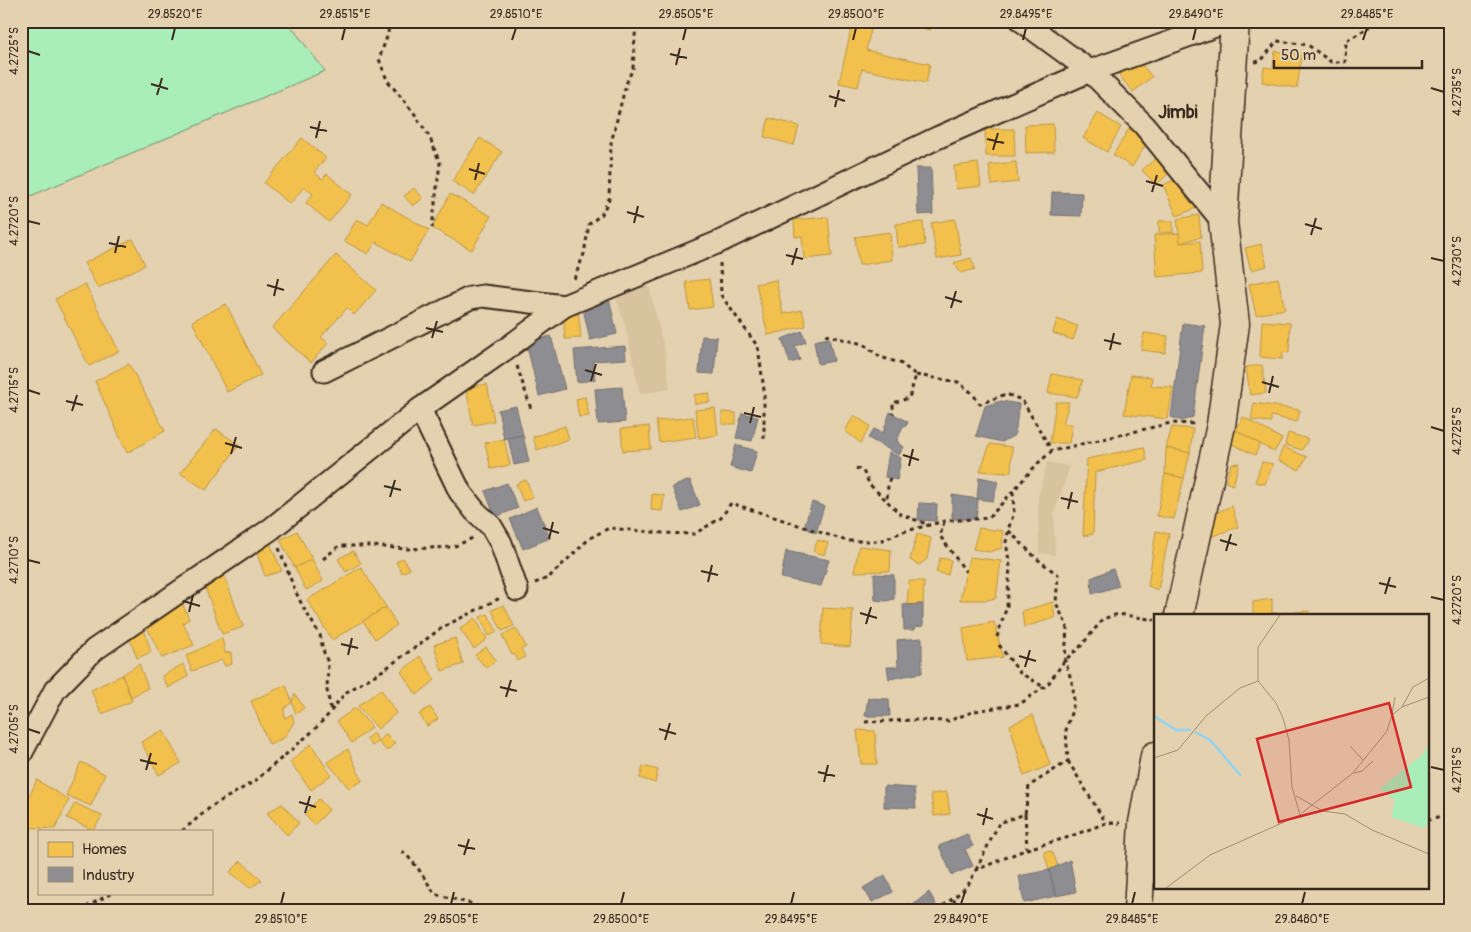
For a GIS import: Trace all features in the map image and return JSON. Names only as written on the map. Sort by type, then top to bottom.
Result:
[{"type":"main road","points":[[1179,614],[1221,425],[1235,324],[1223,222],[1235,21]]},
{"type":"main road","points":[[1138,911],[1143,822],[1154,762]]},
{"type":"street","points":[[1022,21],[1090,72],[1144,125],[1223,222]]},
{"type":"street","points":[[21,754],[55,690],[94,650],[271,530],[420,409],[564,306],[719,242],[939,136],[1090,72],[1229,21]]},
{"type":"street","points":[[324,372],[470,298],[483,296],[564,306]]},
{"type":"street","points":[[420,409],[460,492],[475,511],[492,526],[501,543],[517,590]]},
{"type":"path","points":[[389,21],[388,34],[379,59],[387,80],[430,138],[440,163],[432,228]]},
{"type":"path","points":[[564,306],[584,254],[589,224],[602,214],[608,199],[611,143],[626,84],[633,68],[636,21]]},
{"type":"path","points":[[1232,79],[1238,68],[1261,60],[1276,41],[1308,45],[1330,62],[1345,62],[1346,41],[1368,28],[1371,21]]},
{"type":"path","points":[[719,242],[721,295],[758,347],[764,390],[764,442]]},
{"type":"path","points":[[825,334],[863,344],[880,357],[900,363],[916,375],[958,382],[980,404],[1006,394],[1022,400],[1052,451]]},
{"type":"path","points":[[510,346],[531,409]]},
{"type":"path","points":[[893,414],[893,403],[909,398],[916,375]]},
{"type":"path","points":[[183,830],[212,806],[255,781],[313,731],[345,693],[385,670],[443,627],[517,590],[548,578],[590,538],[609,528],[694,534],[721,518],[731,503],[847,541],[880,541],[902,532],[945,522],[989,518],[1037,464],[1052,451],[1170,423],[1221,425]]},
{"type":"path","points":[[856,468],[863,471],[870,485],[900,514],[930,526]]},
{"type":"path","points":[[887,501],[890,478]]},
{"type":"path","points":[[997,637],[1007,606],[1010,567],[1006,542],[1014,514],[1013,490]]},
{"type":"path","points":[[945,522],[940,536],[966,572]]},
{"type":"path","points":[[271,530],[294,588],[320,635],[328,663],[327,690],[331,711]]},
{"type":"path","points":[[1008,530],[1036,558],[1058,575],[1056,603],[1067,626],[1065,660],[1073,686],[1074,703],[1066,730],[1068,761],[1106,823]]},
{"type":"path","points":[[323,559],[338,546],[406,549],[453,547],[480,535],[501,543]]},
{"type":"path","points":[[865,722],[913,720],[948,722],[975,711],[1020,704],[1048,684],[1065,660],[1081,646],[1103,618],[1118,614],[1154,620]]},
{"type":"path","points":[[999,644],[1020,673],[1044,687]]},
{"type":"path","points":[[1027,849],[1024,814],[1029,786],[1068,761]]},
{"type":"path","points":[[1428,820],[1443,817],[1450,812]]},
{"type":"path","points":[[937,911],[967,887],[999,824],[1024,814]]},
{"type":"path","points":[[976,870],[1027,849],[1066,838],[1106,823],[1143,822]]},
{"type":"path","points":[[402,852],[418,869],[435,894],[472,904],[487,911]]},
{"type":"path","points":[[79,911],[110,894]]},
{"type":"path","points":[[952,911],[956,895]]},
{"type":"shaded area","points":[[648,283],[665,352],[670,389],[640,394],[625,325],[615,294]]},
{"type":"shaded area","points":[[1047,462],[1070,466],[1054,514],[1055,555],[1039,553],[1038,498]]},
{"type":"green space","points":[[21,21],[287,21],[325,71],[21,200]]},
{"type":"building: Homes","points":[[853,21],[873,21],[866,50],[930,64],[926,83],[862,69],[858,87],[839,83]]},
{"type":"building: Homes","points":[[893,21],[932,21],[930,30]]},
{"type":"building: Homes","points":[[1275,51],[1302,55],[1297,88],[1262,82],[1264,67],[1273,68]]},
{"type":"building: Homes","points":[[1138,60],[1152,77],[1133,92],[1119,75]]},
{"type":"building: Homes","points":[[1098,113],[1121,127],[1107,152],[1083,138]]},
{"type":"building: Homes","points":[[769,118],[799,126],[794,145],[764,137]]},
{"type":"building: Homes","points":[[1053,124],[1054,152],[1026,153],[1025,125]]},
{"type":"building: Homes","points":[[985,129],[1014,129],[1015,156],[986,156]]},
{"type":"building: Homes","points":[[1129,129],[1148,141],[1132,167],[1113,155]]},
{"type":"building: Homes","points":[[302,138],[326,158],[314,172],[322,179],[327,174],[352,195],[329,222],[306,203],[313,194],[304,187],[290,204],[264,183]]},
{"type":"building: Homes","points":[[480,138],[502,152],[474,195],[452,181]]},
{"type":"building: Homes","points":[[1156,158],[1168,174],[1156,185],[1142,170]]},
{"type":"building: Homes","points":[[1016,162],[1018,182],[992,185],[989,165]]},
{"type":"building: Homes","points":[[978,163],[981,186],[956,189],[954,166]]},
{"type":"building: Homes","points":[[1183,176],[1196,208],[1177,216],[1163,185]]},
{"type":"building: Homes","points":[[414,188],[423,198],[413,206],[404,196]]},
{"type":"building: Homes","points":[[450,194],[491,216],[472,250],[432,228]]},
{"type":"building: Homes","points":[[381,202],[429,230],[410,262],[376,242],[368,254],[344,241],[357,219],[368,225]]},
{"type":"building: Homes","points":[[1199,215],[1201,237],[1180,243],[1177,219]]},
{"type":"building: Homes","points":[[828,217],[832,256],[804,259],[802,236],[795,237],[794,220]]},
{"type":"building: Homes","points":[[955,219],[961,255],[937,259],[931,223]]},
{"type":"building: Homes","points":[[1159,221],[1173,221],[1173,232],[1159,233]]},
{"type":"building: Homes","points":[[923,222],[925,245],[898,247],[896,224]]},
{"type":"building: Homes","points":[[890,232],[892,260],[859,265],[855,237]]},
{"type":"building: Homes","points":[[1179,233],[1180,243],[1200,241],[1202,273],[1157,277],[1154,235]]},
{"type":"building: Homes","points":[[133,239],[145,265],[98,288],[84,263]]},
{"type":"building: Homes","points":[[1261,244],[1267,266],[1251,270],[1245,248]]},
{"type":"building: Homes","points":[[336,255],[376,290],[354,315],[347,308],[321,337],[328,343],[311,363],[272,328]]},
{"type":"building: Homes","points":[[971,258],[975,269],[961,273],[954,263]]},
{"type":"building: Homes","points":[[1278,278],[1285,309],[1256,315],[1249,284]]},
{"type":"building: Homes","points":[[709,279],[713,307],[690,310],[686,282]]},
{"type":"building: Homes","points":[[776,280],[783,314],[802,310],[806,326],[768,335],[756,284]]},
{"type":"building: Homes","points":[[85,284],[119,351],[89,366],[55,299]]},
{"type":"building: Homes","points":[[226,304],[261,375],[227,392],[192,321]]},
{"type":"building: Homes","points":[[578,310],[581,338],[565,339],[563,311]]},
{"type":"building: Homes","points":[[1057,319],[1078,326],[1073,340],[1053,333]]},
{"type":"building: Homes","points":[[1262,321],[1290,323],[1289,353],[1283,352],[1282,359],[1260,357]]},
{"type":"building: Homes","points":[[1144,333],[1168,336],[1165,353],[1141,350]]},
{"type":"building: Homes","points":[[129,364],[165,431],[127,453],[95,381]]},
{"type":"building: Homes","points":[[1262,365],[1266,393],[1250,395],[1246,367]]},
{"type":"building: Homes","points":[[1052,374],[1083,380],[1077,397],[1048,393]]},
{"type":"building: Homes","points":[[1131,375],[1152,377],[1151,386],[1173,387],[1168,419],[1124,414]]},
{"type":"building: Homes","points":[[487,384],[494,421],[473,425],[466,388]]},
{"type":"building: Homes","points":[[709,393],[710,402],[695,404],[694,395]]},
{"type":"building: Homes","points":[[585,397],[589,416],[579,417],[576,399]]},
{"type":"building: Homes","points":[[1056,402],[1069,402],[1063,424],[1072,424],[1069,443],[1050,443]]},
{"type":"building: Homes","points":[[1254,403],[1300,410],[1297,422],[1271,416],[1271,422],[1251,420]]},
{"type":"building: Homes","points":[[715,408],[718,435],[699,438],[695,410]]},
{"type":"building: Homes","points":[[722,412],[736,413],[736,424],[722,424]]},
{"type":"building: Homes","points":[[854,415],[870,426],[861,443],[845,431]]},
{"type":"building: Homes","points":[[693,417],[696,437],[659,442],[656,421]]},
{"type":"building: Homes","points":[[1243,417],[1282,439],[1274,452],[1236,430]]},
{"type":"building: Homes","points":[[565,426],[569,439],[537,450],[533,437]]},
{"type":"building: Homes","points":[[649,426],[651,449],[623,451],[621,429]]},
{"type":"building: Homes","points":[[1172,427],[1193,429],[1190,453],[1166,448]]},
{"type":"building: Homes","points":[[216,429],[239,445],[206,490],[180,473]]},
{"type":"building: Homes","points":[[1236,430],[1260,444],[1255,455],[1230,443]]},
{"type":"building: Homes","points":[[1288,433],[1308,439],[1302,450],[1285,445]]},
{"type":"building: Homes","points":[[504,439],[510,465],[491,469],[485,443]]},
{"type":"building: Homes","points":[[990,444],[1012,447],[1011,471],[1007,473],[980,471]]},
{"type":"building: Homes","points":[[1144,447],[1147,460],[1095,472],[1093,534],[1083,536],[1087,459]]},
{"type":"building: Homes","points":[[1283,447],[1307,457],[1299,470],[1278,460]]},
{"type":"building: Homes","points":[[1166,448],[1190,453],[1184,478],[1165,474]]},
{"type":"building: Homes","points":[[1262,462],[1273,464],[1265,484],[1255,482]]},
{"type":"building: Homes","points":[[1239,463],[1233,485],[1226,482],[1231,464]]},
{"type":"building: Homes","points":[[1165,474],[1184,478],[1174,519],[1157,516]]},
{"type":"building: Homes","points":[[526,480],[533,497],[523,501],[516,484]]},
{"type":"building: Homes","points":[[652,494],[664,495],[662,511],[651,510]]},
{"type":"building: Homes","points":[[1232,506],[1238,527],[1207,538],[1201,519]]},
{"type":"building: Homes","points":[[979,528],[1003,531],[1002,548],[989,552],[973,549]]},
{"type":"building: Homes","points":[[297,531],[312,559],[295,568],[280,540]]},
{"type":"building: Homes","points":[[1156,531],[1169,534],[1158,590],[1148,586]]},
{"type":"building: Homes","points":[[917,534],[931,538],[927,559],[919,565],[910,560]]},
{"type":"building: Homes","points":[[818,540],[828,543],[824,555],[813,551]]},
{"type":"building: Homes","points":[[270,543],[282,571],[265,576],[256,551]]},
{"type":"building: Homes","points":[[859,546],[891,550],[890,571],[854,572]]},
{"type":"building: Homes","points":[[353,551],[361,563],[346,572],[338,559]]},
{"type":"building: Homes","points":[[969,557],[1001,561],[996,598],[960,600]]},
{"type":"building: Homes","points":[[403,558],[410,569],[402,573],[396,562]]},
{"type":"building: Homes","points":[[940,558],[951,560],[948,575],[936,572]]},
{"type":"building: Homes","points":[[312,559],[323,581],[306,590],[295,568]]},
{"type":"building: Homes","points":[[361,567],[386,607],[332,640],[307,600]]},
{"type":"building: Homes","points":[[222,569],[243,627],[222,634],[202,579]]},
{"type":"building: Homes","points":[[909,581],[924,581],[923,604],[907,605]]},
{"type":"building: Homes","points":[[178,593],[189,619],[183,623],[194,645],[162,658],[141,615]]},
{"type":"building: Homes","points":[[1272,599],[1272,613],[1309,611],[1309,614],[1253,614],[1253,602]]},
{"type":"building: Homes","points":[[1053,602],[1055,618],[1024,627],[1022,611]]},
{"type":"building: Homes","points":[[504,605],[514,626],[502,631],[492,610]]},
{"type":"building: Homes","points":[[386,607],[397,625],[375,639],[363,621]]},
{"type":"building: Homes","points":[[823,608],[853,610],[850,647],[821,644]]},
{"type":"building: Homes","points":[[488,614],[497,632],[489,636],[480,617]]},
{"type":"building: Homes","points":[[475,618],[487,639],[474,649],[460,629]]},
{"type":"building: Homes","points":[[994,622],[1003,657],[967,661],[963,628]]},
{"type":"building: Homes","points":[[142,623],[151,652],[137,658],[127,631]]},
{"type":"building: Homes","points":[[516,628],[526,647],[521,649],[525,657],[518,661],[515,654],[512,655],[502,635]]},
{"type":"building: Homes","points":[[222,638],[225,653],[231,652],[232,664],[225,666],[222,660],[192,671],[186,656]]},
{"type":"building: Homes","points":[[455,638],[463,664],[442,671],[434,645]]},
{"type":"building: Homes","points":[[486,647],[496,660],[486,668],[475,655]]},
{"type":"building: Homes","points":[[420,656],[435,680],[417,695],[401,672]]},
{"type":"building: Homes","points":[[139,664],[148,688],[131,697],[122,675]]},
{"type":"building: Homes","points":[[183,664],[188,676],[168,688],[162,676]]},
{"type":"building: Homes","points":[[122,675],[132,701],[102,714],[91,690]]},
{"type":"building: Homes","points":[[286,685],[292,702],[284,709],[285,718],[292,714],[294,722],[284,738],[269,744],[251,701]]},
{"type":"building: Homes","points":[[381,689],[396,713],[378,729],[358,706]]},
{"type":"building: Homes","points":[[295,694],[304,708],[296,714],[292,702]]},
{"type":"building: Homes","points":[[430,707],[438,719],[427,726],[419,714]]},
{"type":"building: Homes","points":[[355,708],[372,727],[352,743],[337,721]]},
{"type":"building: Homes","points":[[1033,715],[1050,765],[1024,776],[1010,725]]},
{"type":"building: Homes","points":[[163,730],[181,763],[159,775],[141,742]]},
{"type":"building: Homes","points":[[857,730],[875,731],[877,764],[861,764]]},
{"type":"building: Homes","points":[[374,732],[378,742],[372,746],[366,739]]},
{"type":"building: Homes","points":[[386,734],[395,743],[387,751],[378,742]]},
{"type":"building: Homes","points":[[311,744],[331,775],[311,790],[290,762]]},
{"type":"building: Homes","points":[[348,749],[362,781],[349,788],[327,762]]},
{"type":"building: Homes","points":[[81,762],[105,774],[91,806],[66,795]]},
{"type":"building: Homes","points":[[643,766],[658,770],[655,783],[640,778]]},
{"type":"building: Homes","points":[[37,780],[69,800],[55,829],[21,827],[21,814]]},
{"type":"building: Homes","points":[[947,792],[950,814],[934,816],[931,794]]},
{"type":"building: Homes","points":[[319,799],[329,810],[314,825],[304,814]]},
{"type":"building: Homes","points":[[75,803],[102,816],[93,830],[67,818]]},
{"type":"building: Homes","points":[[282,804],[299,823],[287,835],[267,813]]},
{"type":"building: Homes","points":[[1052,851],[1058,866],[1049,870],[1044,852]]},
{"type":"building: Homes","points":[[241,861],[262,880],[250,888],[230,872]]},
{"type":"building: Industry","points":[[916,168],[931,168],[933,214],[918,215]]},
{"type":"building: Industry","points":[[1052,192],[1082,193],[1081,216],[1051,215]]},
{"type":"building: Industry","points":[[609,298],[617,334],[590,340],[582,304]]},
{"type":"building: Industry","points":[[1183,323],[1205,326],[1193,417],[1182,421],[1171,417]]},
{"type":"building: Industry","points":[[802,331],[806,342],[795,346],[800,360],[790,363],[782,339]]},
{"type":"building: Industry","points":[[551,336],[565,389],[539,396],[526,342]]},
{"type":"building: Industry","points":[[702,336],[717,337],[714,374],[699,373]]},
{"type":"building: Industry","points":[[829,338],[834,361],[818,364],[814,341]]},
{"type":"building: Industry","points":[[625,346],[626,359],[593,361],[595,380],[577,382],[574,350]]},
{"type":"building: Industry","points":[[622,387],[625,422],[598,424],[595,389]]},
{"type":"building: Industry","points":[[1001,401],[1019,404],[1015,435],[1002,442],[976,436],[985,406]]},
{"type":"building: Industry","points":[[516,406],[523,435],[504,439],[498,410]]},
{"type":"building: Industry","points":[[890,412],[908,422],[906,426],[903,426],[897,441],[904,447],[899,455],[868,438],[874,429],[883,433]]},
{"type":"building: Industry","points":[[742,413],[758,417],[752,441],[736,438]]},
{"type":"building: Industry","points":[[523,435],[529,462],[514,465],[508,438]]},
{"type":"building: Industry","points":[[736,445],[757,451],[751,473],[730,467]]},
{"type":"building: Industry","points":[[889,452],[901,458],[897,480],[885,477]]},
{"type":"building: Industry","points":[[979,477],[998,481],[993,501],[977,499]]},
{"type":"building: Industry","points":[[690,480],[700,505],[682,512],[672,487]]},
{"type":"building: Industry","points":[[507,483],[518,508],[495,517],[485,491]]},
{"type":"building: Industry","points":[[952,495],[978,499],[976,519],[952,519]]},
{"type":"building: Industry","points":[[812,502],[824,506],[816,533],[804,527]]},
{"type":"building: Industry","points":[[919,503],[937,504],[936,521],[918,520]]},
{"type":"building: Industry","points":[[537,507],[550,538],[523,549],[510,519]]},
{"type":"building: Industry","points":[[786,551],[829,560],[821,586],[781,578]]},
{"type":"building: Industry","points":[[1113,569],[1119,586],[1092,594],[1091,578]]},
{"type":"building: Industry","points":[[874,574],[894,575],[894,599],[886,601],[875,600]]},
{"type":"building: Industry","points":[[923,604],[923,626],[914,627],[915,630],[904,630],[903,605]]},
{"type":"building: Industry","points":[[922,638],[922,673],[889,679],[887,667],[898,667],[897,640]]},
{"type":"building: Industry","points":[[868,698],[889,699],[890,716],[865,716]]},
{"type":"building: Industry","points":[[884,786],[914,788],[916,808],[884,807]]},
{"type":"building: Industry","points":[[967,834],[973,846],[965,849],[973,866],[952,875],[939,846]]},
{"type":"building: Industry","points":[[1070,860],[1076,892],[1056,896],[1049,870]]},
{"type":"building: Industry","points":[[1049,870],[1056,896],[1024,903],[1019,876]]},
{"type":"building: Industry","points":[[885,875],[893,892],[872,902],[863,888]]},
{"type":"building: Industry","points":[[929,892],[936,904],[926,911],[912,911],[910,907]]},
{"type":"building: Industry","points":[[908,903],[912,911],[898,911]]},
{"type":"district","name":"Jimbi","points":[[1178,112]]}]
